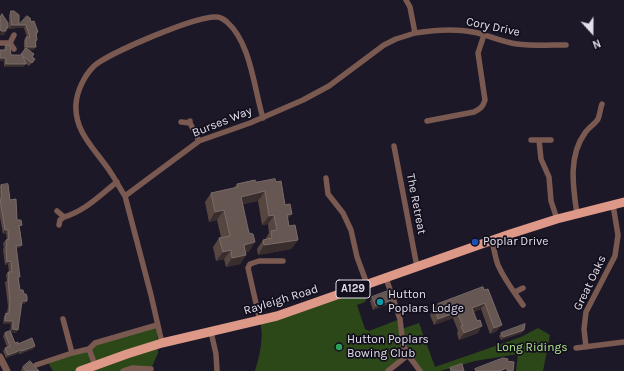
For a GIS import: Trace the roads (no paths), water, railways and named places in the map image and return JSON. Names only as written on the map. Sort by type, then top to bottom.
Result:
[{"type":"main road","name":"Rayleigh Road","points":[[80,371],[162,343],[278,316],[492,240],[557,219],[624,202]]},
{"type":"street","points":[[406,0],[410,7],[415,33]]},
{"type":"street","points":[[162,343],[157,325],[152,295],[125,196],[112,173],[84,136],[80,126],[76,105],[81,86],[92,68],[102,59],[156,35],[206,18],[217,17],[223,19],[233,28],[243,46],[263,118]]},
{"type":"street","name":"Cory Drive","points":[[415,33],[437,30],[473,32],[517,44],[566,45]]},
{"type":"street","name":"Burses Way","points":[[125,196],[199,141],[263,118],[303,100],[329,86],[384,45],[396,39],[415,33]]},
{"type":"street","points":[[10,43],[14,35]]},
{"type":"street","points":[[427,121],[480,110],[485,100],[478,54],[484,35]]},
{"type":"street","points":[[0,43],[10,43]]},
{"type":"street","points":[[10,43],[14,49]]},
{"type":"street","points":[[577,214],[573,187],[574,158],[585,132],[597,120],[602,104]]},
{"type":"street","points":[[181,122],[190,122],[199,141]]},
{"type":"street","points":[[531,140],[551,140]]},
{"type":"street","points":[[540,140],[541,159],[549,178],[551,201],[557,219]]},
{"type":"street","name":"The Retreat","points":[[394,146],[417,267]]},
{"type":"street","points":[[326,178],[328,194],[343,213],[355,243],[357,257],[366,284]]},
{"type":"street","points":[[59,225],[60,220],[85,208],[116,182]]},
{"type":"street","name":"Great Oaks","points":[[586,347],[584,329],[586,312],[616,256],[618,234],[612,205]]},
{"type":"street","points":[[57,211],[64,217]]},
{"type":"street","points":[[492,240],[498,264],[507,283],[523,305]]},
{"type":"street","points":[[260,321],[248,268],[250,264],[259,261],[283,261]]},
{"type":"street","points":[[386,278],[400,319],[403,345],[408,355],[420,371]]},
{"type":"street","points":[[514,292],[523,288]]},
{"type":"street","points":[[63,319],[72,353]]},
{"type":"street","points":[[36,365],[89,349],[95,343],[157,325]]},
{"type":"street","points":[[211,332],[216,354],[217,371]]},
{"type":"street","points":[[576,348],[624,342]]},
{"type":"street","points":[[89,349],[95,365]]},
{"type":"street","points":[[388,371],[408,355]]},
{"type":"street","points":[[0,358],[7,371]]},
{"type":"street","points":[[123,371],[132,368],[151,369]]},
{"type":"place","name":"Poplar Drive","points":[[475,242]]},
{"type":"place","name":"Hutton Poplars Lodge","points":[[380,302]]},
{"type":"place","name":"Hutton Poplars Bowing Club","points":[[339,347]]},
{"type":"park label","name":"Long Ridings","points":[[532,348]]}]
